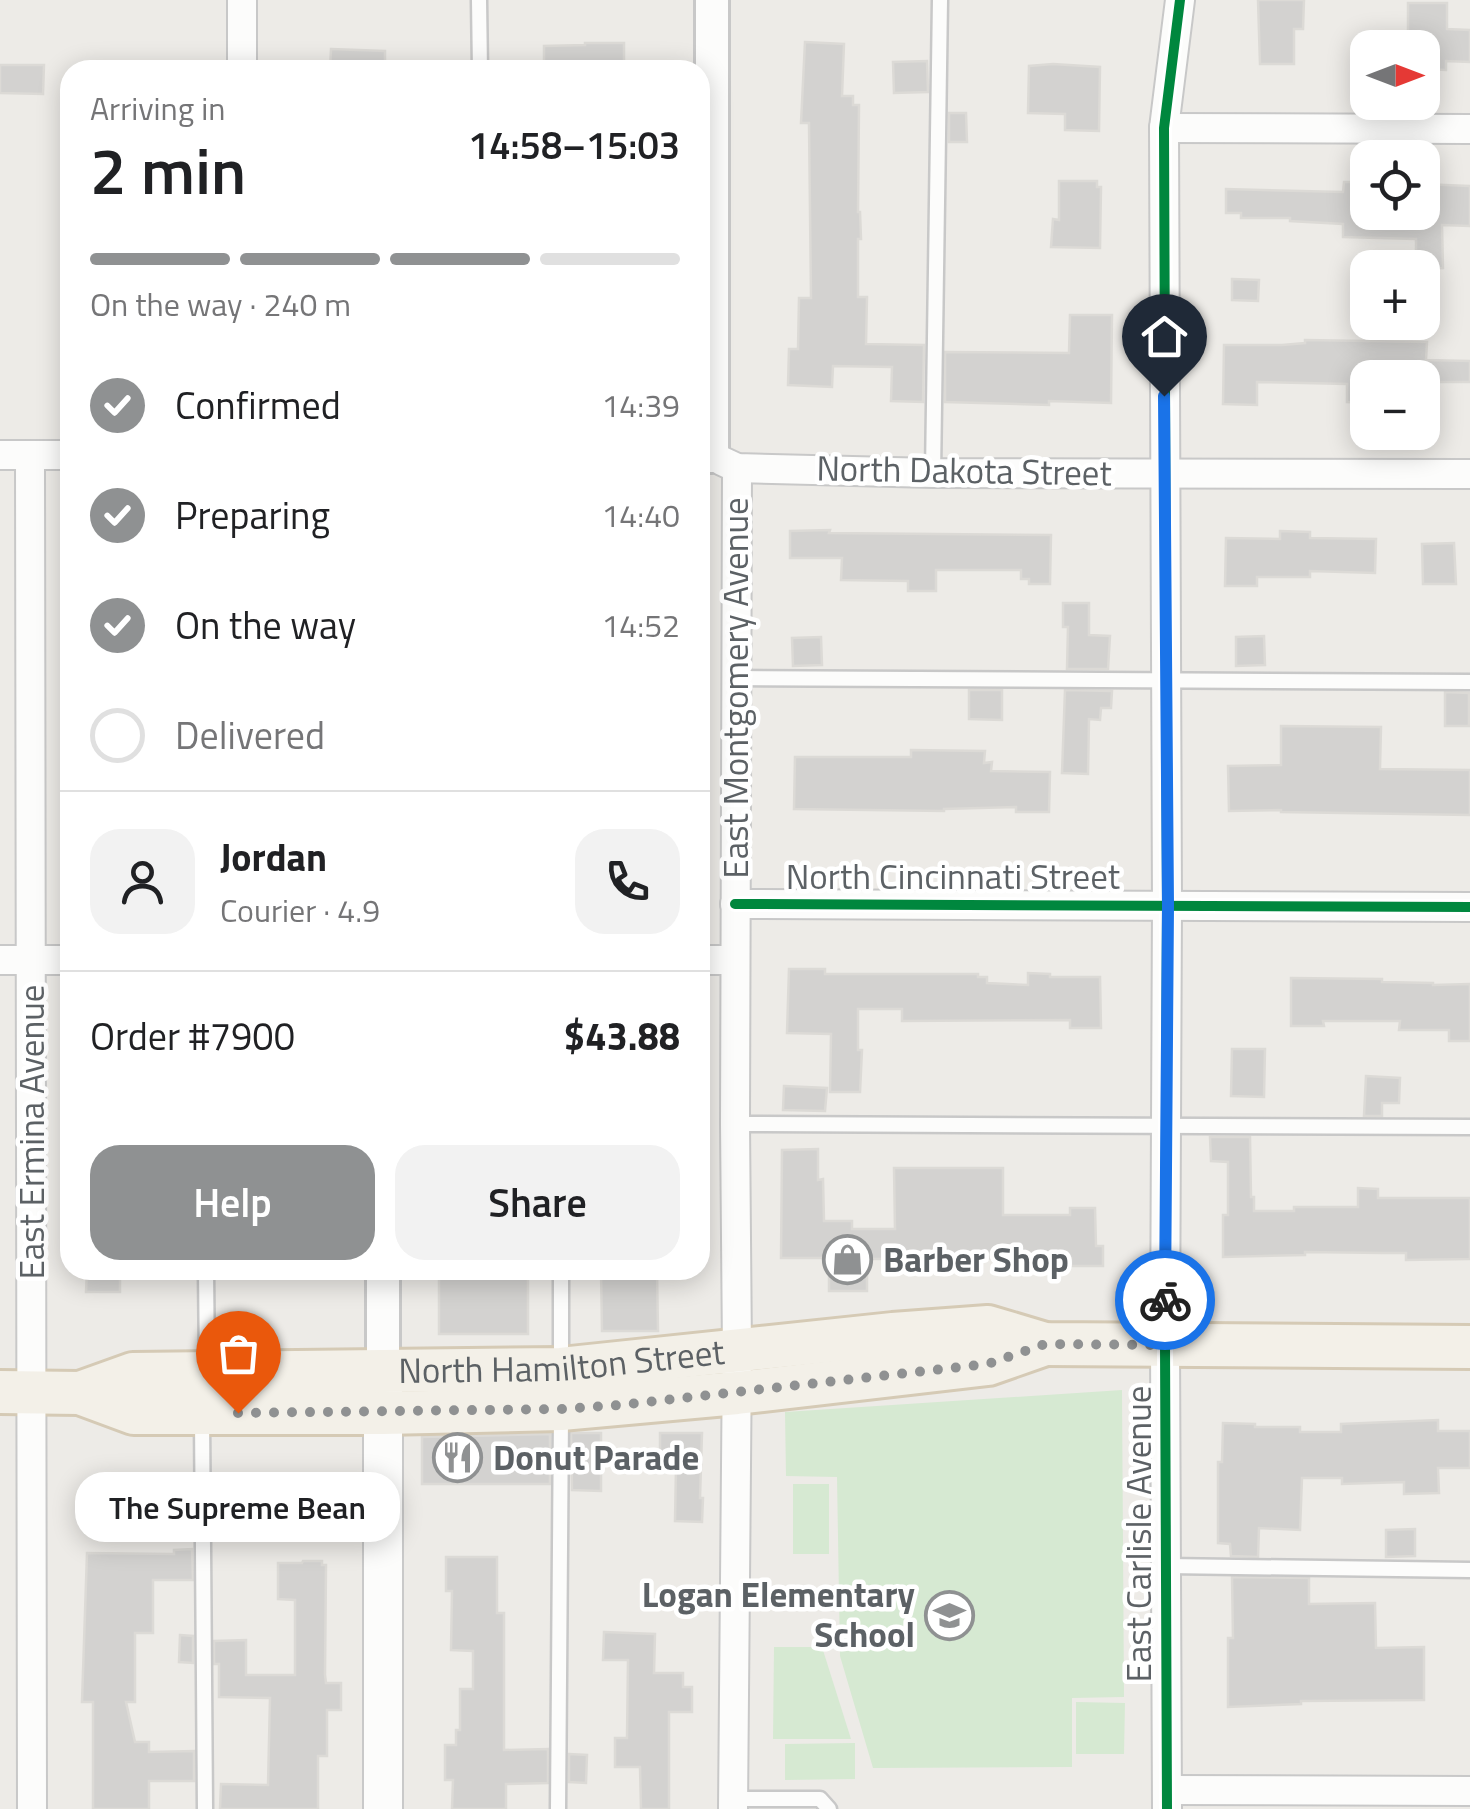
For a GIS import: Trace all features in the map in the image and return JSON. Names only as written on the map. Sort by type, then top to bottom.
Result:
[{"type":"main road","name":"North Hamilton Street","points":[[16,1392],[80,1392],[133,1374],[204,1393],[561,1389],[737,1373],[893,1334],[988,1328],[1045,1344],[1470,1347]]},
{"type":"main road","points":[[383,1392],[383,1809]]},
{"type":"street","points":[[242,0],[242,60]]},
{"type":"street","name":"East Montgomery Avenue","points":[[712,0],[716,460],[736,678],[733,1804]]},
{"type":"street","name":"East Carlisle Avenue","points":[[1167,1799],[1164,128],[1180,0]]},
{"type":"street","points":[[1164,128],[1470,129]]},
{"type":"street","points":[[0,456],[60,456]]},
{"type":"street","name":"East Ermina Avenue","points":[[30,456],[32,960],[16,1392],[32,1809]]},
{"type":"street","name":"North Dakota Street","points":[[716,460],[933,473],[1470,474]]},
{"type":"street","name":"North Cincinnati Street","points":[[735,904],[1470,906]]},
{"type":"street","points":[[0,960],[60,960]]},
{"type":"street","points":[[710,960],[735,960]]},
{"type":"street","points":[[382,1280],[383,1392]]},
{"type":"street","points":[[1167,1799],[1470,1791]]},
{"type":"lane","points":[[479,0],[480,60]]},
{"type":"lane","points":[[933,473],[940,0]]},
{"type":"lane","points":[[736,678],[1470,682]]},
{"type":"lane","points":[[735,1124],[1470,1126]]},
{"type":"lane","points":[[205,1809],[206,1280]]},
{"type":"lane","points":[[558,1809],[561,1280]]},
{"type":"lane","points":[[1166,1566],[1470,1570]]},
{"type":"lane","points":[[733,1804],[820,1799],[830,1809]]},
{"type":"green space","name":"Logan Elementary School","points":[[1122,1390],[1124,1697],[1072,1698],[1072,1767],[873,1768],[840,1656],[837,1477],[786,1476],[785,1412]]},
{"type":"green space","points":[[793,1484],[829,1484],[829,1554],[793,1554]]},
{"type":"green space","points":[[774,1647],[822,1647],[851,1739],[773,1739]]},
{"type":"green space","points":[[1076,1702],[1125,1703],[1124,1754],[1076,1754]]},
{"type":"green space","points":[[855,1743],[855,1779],[785,1780],[785,1744]]},
{"type":"building","points":[[1258,0],[1304,0],[1303,29],[1294,29],[1294,64],[1260,64]]},
{"type":"building","points":[[1408,3],[1447,3],[1447,29],[1470,30],[1470,62],[1446,61],[1446,70],[1440,70],[1440,30],[1408,30]]},
{"type":"building","points":[[805,42],[844,44],[842,96],[853,96],[853,105],[859,105],[858,297],[867,297],[866,344],[924,345],[923,402],[891,401],[892,367],[833,366],[832,387],[788,385],[789,349],[798,349],[799,298],[811,298],[809,123],[801,123]]},
{"type":"building","points":[[624,43],[624,60],[544,60],[544,46]]},
{"type":"building","points":[[331,49],[385,51],[385,60],[330,60]]},
{"type":"building","points":[[927,61],[928,92],[894,93],[893,62]]},
{"type":"building","points":[[0,65],[44,65],[43,94],[0,93]]},
{"type":"building","points":[[1029,66],[1100,67],[1099,131],[1065,130],[1065,114],[1028,113]]},
{"type":"building","points":[[949,113],[966,113],[967,142],[949,142]]},
{"type":"building","points":[[1059,181],[1097,181],[1097,187],[1101,187],[1100,248],[1051,247],[1053,219],[1059,220]]},
{"type":"building","points":[[1344,182],[1350,182],[1350,230],[1440,230],[1440,185],[1470,186],[1470,226],[1442,225],[1440,268],[1440,250],[1416,250],[1416,239],[1343,237],[1343,224],[1241,218],[1241,213],[1226,213],[1226,189],[1343,192]]},
{"type":"building","points":[[1232,279],[1259,280],[1258,301],[1232,300]]},
{"type":"building","points":[[1070,315],[1112,315],[1111,403],[945,402],[945,352],[1069,353]]},
{"type":"building","points":[[1427,342],[1426,360],[1350,360],[1350,402],[1347,384],[1257,382],[1257,405],[1223,404],[1224,345]]},
{"type":"building","points":[[1440,360],[1470,361],[1470,382],[1440,382]]},
{"type":"building","points":[[830,530],[829,533],[1051,535],[1050,584],[1029,584],[1029,579],[1021,579],[1021,570],[936,570],[936,591],[908,591],[908,581],[841,580],[842,558],[790,558],[790,531]]},
{"type":"building","points":[[1280,531],[1310,532],[1310,538],[1376,539],[1375,573],[1310,571],[1310,577],[1257,577],[1257,586],[1225,586],[1226,538],[1280,539]]},
{"type":"building","points":[[1454,543],[1456,584],[1423,584],[1422,544]]},
{"type":"building","points":[[1063,603],[1089,603],[1089,635],[1110,636],[1108,669],[1067,669],[1068,627],[1063,627]]},
{"type":"building","points":[[1264,636],[1265,665],[1236,666],[1236,637]]},
{"type":"building","points":[[821,637],[822,665],[793,666],[792,638]]},
{"type":"building","points":[[969,690],[1002,690],[1002,720],[969,719]]},
{"type":"building","points":[[1065,690],[1112,691],[1111,708],[1101,708],[1100,720],[1089,719],[1088,774],[1062,773]]},
{"type":"building","points":[[1445,692],[1469,693],[1469,726],[1445,726]]},
{"type":"building","points":[[1281,726],[1381,727],[1380,769],[1470,770],[1470,815],[1229,811],[1228,766],[1281,765]]},
{"type":"building","points":[[911,750],[985,751],[984,763],[992,762],[991,771],[1050,772],[1049,812],[1016,812],[1016,807],[944,811],[794,809],[795,757],[911,757]]},
{"type":"building","points":[[789,969],[825,969],[825,974],[978,974],[987,977],[987,983],[1028,985],[1028,973],[1100,977],[1101,1028],[1070,1028],[1070,1020],[902,1021],[902,1009],[858,1009],[858,1050],[862,1050],[860,1092],[830,1092],[831,1034],[787,1033]]},
{"type":"building","points":[[1291,978],[1470,984],[1470,1041],[1449,1041],[1449,1030],[1399,1030],[1400,1021],[1323,1021],[1324,1026],[1291,1026]]},
{"type":"building","points":[[1232,1049],[1265,1049],[1264,1097],[1231,1096]]},
{"type":"building","points":[[1366,1076],[1400,1078],[1399,1103],[1382,1103],[1382,1116],[1364,1116]]},
{"type":"building","points":[[784,1086],[827,1088],[825,1111],[783,1110]]},
{"type":"building","points":[[1210,1137],[1250,1137],[1254,1211],[1358,1207],[1358,1188],[1378,1189],[1378,1198],[1470,1198],[1470,1259],[1406,1260],[1406,1253],[1305,1252],[1223,1257],[1228,1162],[1211,1161]]},
{"type":"building","points":[[818,1149],[824,1221],[852,1221],[852,1229],[895,1229],[894,1168],[1003,1168],[1003,1215],[1070,1215],[1070,1208],[1095,1208],[1096,1246],[1103,1246],[1103,1266],[1071,1266],[1071,1258],[867,1259],[867,1291],[829,1291],[829,1258],[781,1258],[782,1150]]},
{"type":"building","points":[[87,1280],[120,1280],[120,1292],[86,1292]]},
{"type":"building","points":[[439,1280],[528,1280],[528,1334],[439,1334]]},
{"type":"building","points":[[601,1280],[657,1280],[658,1331],[602,1331]]},
{"type":"building","points":[[1438,1420],[1438,1431],[1470,1431],[1470,1468],[1438,1468],[1439,1493],[1404,1494],[1404,1482],[1342,1484],[1342,1478],[1302,1478],[1300,1530],[1259,1528],[1258,1557],[1231,1556],[1230,1544],[1218,1543],[1218,1462],[1222,1462],[1223,1423],[1300,1427],[1300,1432],[1341,1432],[1341,1424]]},
{"type":"building","points":[[571,1433],[601,1433],[601,1491],[572,1490]]},
{"type":"building","points":[[660,1433],[702,1433],[702,1522],[675,1521],[676,1468],[660,1468]]},
{"type":"building","points":[[550,1434],[550,1484],[422,1484],[422,1437]]},
{"type":"building","points":[[1415,1529],[1415,1556],[1386,1557],[1386,1530]]},
{"type":"building","points":[[192,1549],[193,1580],[153,1580],[153,1633],[135,1633],[135,1702],[126,1702],[135,1742],[149,1742],[149,1752],[194,1751],[194,1781],[149,1781],[149,1809],[93,1809],[93,1702],[82,1702],[87,1553],[174,1554],[174,1550]]},
{"type":"building","points":[[446,1557],[497,1557],[497,1613],[504,1613],[504,1750],[548,1749],[548,1783],[506,1784],[506,1809],[452,1809],[453,1780],[445,1780],[445,1745],[456,1745],[456,1730],[460,1730],[460,1689],[473,1689],[473,1651],[451,1650],[452,1591],[446,1591]]},
{"type":"building","points":[[322,1561],[326,1565],[326,1683],[341,1683],[341,1710],[327,1710],[327,1756],[318,1756],[318,1809],[220,1809],[221,1784],[268,1785],[270,1698],[219,1697],[214,1641],[246,1640],[246,1675],[295,1675],[295,1600],[278,1599],[278,1563]]},
{"type":"building","points":[[1232,1577],[1309,1578],[1309,1604],[1375,1603],[1376,1648],[1424,1647],[1424,1700],[1301,1701],[1228,1707]]},
{"type":"building","points":[[604,1632],[655,1634],[654,1673],[683,1673],[683,1687],[692,1687],[692,1712],[669,1712],[669,1809],[641,1809],[640,1767],[615,1767],[615,1738],[627,1738],[628,1660],[603,1660]]},
{"type":"building","points":[[180,1635],[193,1636],[193,1663],[179,1662]]},
{"type":"building","points":[[569,1754],[587,1755],[586,1783],[569,1782]]},
{"type":"cycle path","points":[[1167,1809],[1164,128],[1180,0]]},
{"type":"cycle path","points":[[735,904],[1470,907]]},
{"type":"way so far","points":[[238,1413],[383,1413],[621,1405],[988,1364],[1045,1344],[1165,1345],[1165,1300]]},
{"type":"place","name":"Barber Shop","points":[[848,1260]]},
{"type":"place","name":"The Supreme Bean","points":[[238,1413]]},
{"type":"place","name":"Donut Parade","points":[[458,1458]]},
{"type":"place","name":"Logan Elementary School","points":[[950,1615]]},
{"type":"route","points":[[1164,396],[1168,906],[1165,1300]]}]
